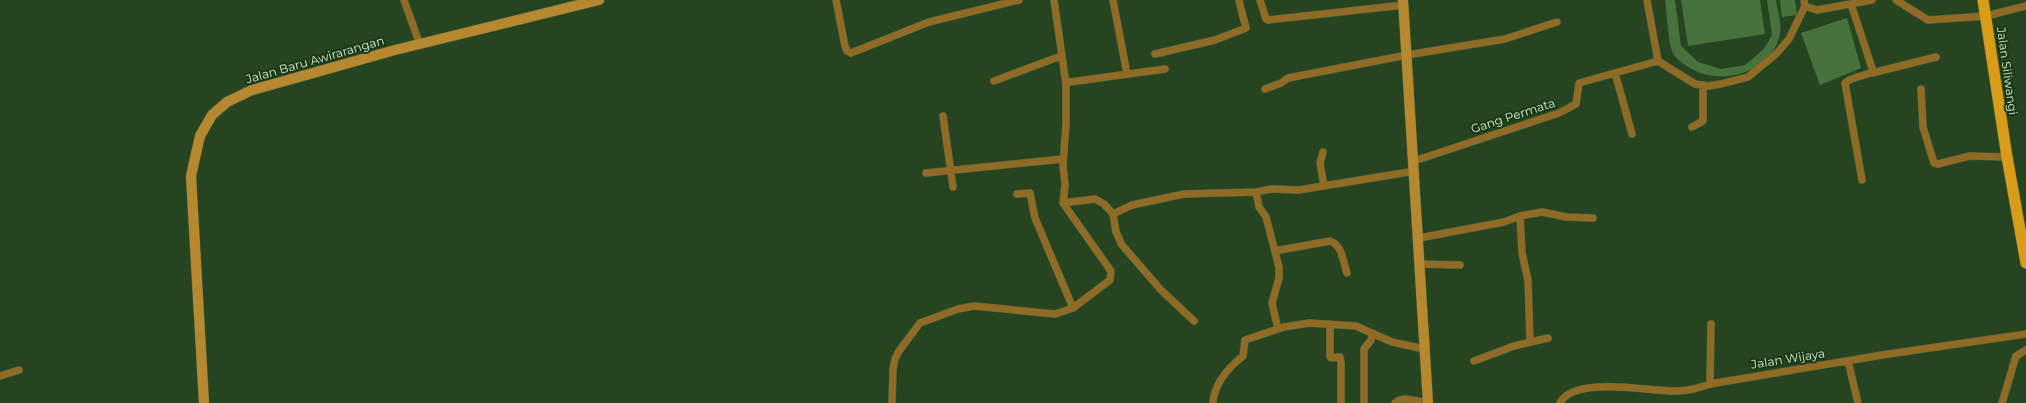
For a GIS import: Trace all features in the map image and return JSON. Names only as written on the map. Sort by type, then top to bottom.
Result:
[{"type":"main road","name":"Jalan Siliwangi","points":[[1983,0],[2007,158],[2024,237],[2026,263]]},
{"type":"street","points":[[404,0],[420,45]]},
{"type":"street","name":"Jalan Baru Awirarangan","points":[[204,403],[191,176],[200,136],[212,115],[228,102],[252,90],[599,0]]},
{"type":"street","points":[[836,0],[845,46],[847,51],[851,53],[929,22],[1019,0]]},
{"type":"street","points":[[892,403],[895,359],[899,350],[920,323],[958,309],[974,306],[1055,314],[1073,308],[1110,280],[1112,276],[1111,271],[1066,203],[1063,159],[1066,124],[1066,84],[1054,0]]},
{"type":"street","points":[[1113,0],[1128,74]]},
{"type":"street","points":[[1155,54],[1215,40],[1246,28],[1241,0]]},
{"type":"street","points":[[1260,0],[1268,20],[1403,3],[1428,402],[1420,403],[1405,399],[1395,403]]},
{"type":"street","points":[[1647,0],[1658,61],[1695,84],[1703,85],[1721,84],[1748,77],[1776,54],[1789,40],[1804,3],[1817,10],[1872,0]]},
{"type":"street","points":[[1896,0],[1928,20],[1986,16],[2026,6]]},
{"type":"street","points":[[1852,4],[1872,72]]},
{"type":"street","points":[[1265,89],[1288,78],[1406,54],[1505,39],[1558,22]]},
{"type":"street","points":[[994,81],[1061,56]]},
{"type":"street","points":[[1862,180],[1845,83],[1848,80],[1872,72],[1936,58]]},
{"type":"street","name":"Gang Permata","points":[[1414,166],[1559,113],[1576,104],[1579,83],[1658,61]]},
{"type":"street","points":[[1070,82],[1165,68]]},
{"type":"street","points":[[1615,73],[1632,134]]},
{"type":"street","points":[[1692,126],[1703,121],[1703,85]]},
{"type":"street","points":[[1921,89],[1923,127],[1934,163],[1938,164],[1970,156],[2007,158]]},
{"type":"street","points":[[943,116],[953,187]]},
{"type":"street","points":[[1323,152],[1320,162],[1324,186]]},
{"type":"street","points":[[926,173],[1063,159]]},
{"type":"street","points":[[1113,214],[1132,205],[1184,194],[1256,192],[1272,188],[1298,190],[1414,166]]},
{"type":"street","points":[[1256,192],[1259,206],[1266,217],[1279,267],[1279,278],[1272,302],[1278,329]]},
{"type":"street","points":[[1017,194],[1030,193],[1035,218],[1073,308]]},
{"type":"street","points":[[1066,203],[1094,200],[1104,204],[1113,214],[1116,232],[1122,246],[1161,290],[1194,322]]},
{"type":"street","points":[[1419,238],[1504,222],[1520,216],[1542,212],[1566,217],[1593,218]]},
{"type":"street","points":[[1520,216],[1522,253],[1528,280],[1530,341]]},
{"type":"street","points":[[1275,251],[1330,240],[1336,243],[1339,248],[1346,272]]},
{"type":"street","points":[[1419,264],[1460,265]]},
{"type":"street","points":[[1213,403],[1221,378],[1233,362],[1243,356],[1245,340],[1278,329],[1309,323],[1356,326],[1392,342],[1424,348]]},
{"type":"street","points":[[1330,324],[1330,357],[1340,357],[1341,363],[1341,403]]},
{"type":"street","points":[[1710,384],[1711,324]]},
{"type":"street","points":[[1364,403],[1364,349],[1374,333]]},
{"type":"street","name":"Jalan Wijaya","points":[[1560,403],[1569,393],[1584,389],[1601,387],[1674,391],[1694,390],[1710,384],[2026,334]]},
{"type":"street","points":[[1474,362],[1530,341],[1548,338]]},
{"type":"street","points":[[2002,403],[2016,356],[2026,350]]},
{"type":"street","points":[[1848,361],[1858,403]]},
{"type":"street","points":[[0,376],[19,370]]},
{"type":"green space","points":[[1665,0],[1675,0],[1681,46],[1698,62],[1721,69],[1745,65],[1764,49],[1772,35],[1767,0],[1776,0],[1780,21],[1780,34],[1775,47],[1767,58],[1756,67],[1744,73],[1730,76],[1702,74],[1683,64],[1671,49]]},
{"type":"green space","points":[[1681,0],[1760,0],[1765,34],[1688,46]]},
{"type":"green space","points":[[1780,0],[1795,0],[1797,15],[1782,17]]},
{"type":"green space","points":[[1847,18],[1861,68],[1820,85],[1801,33]]}]
